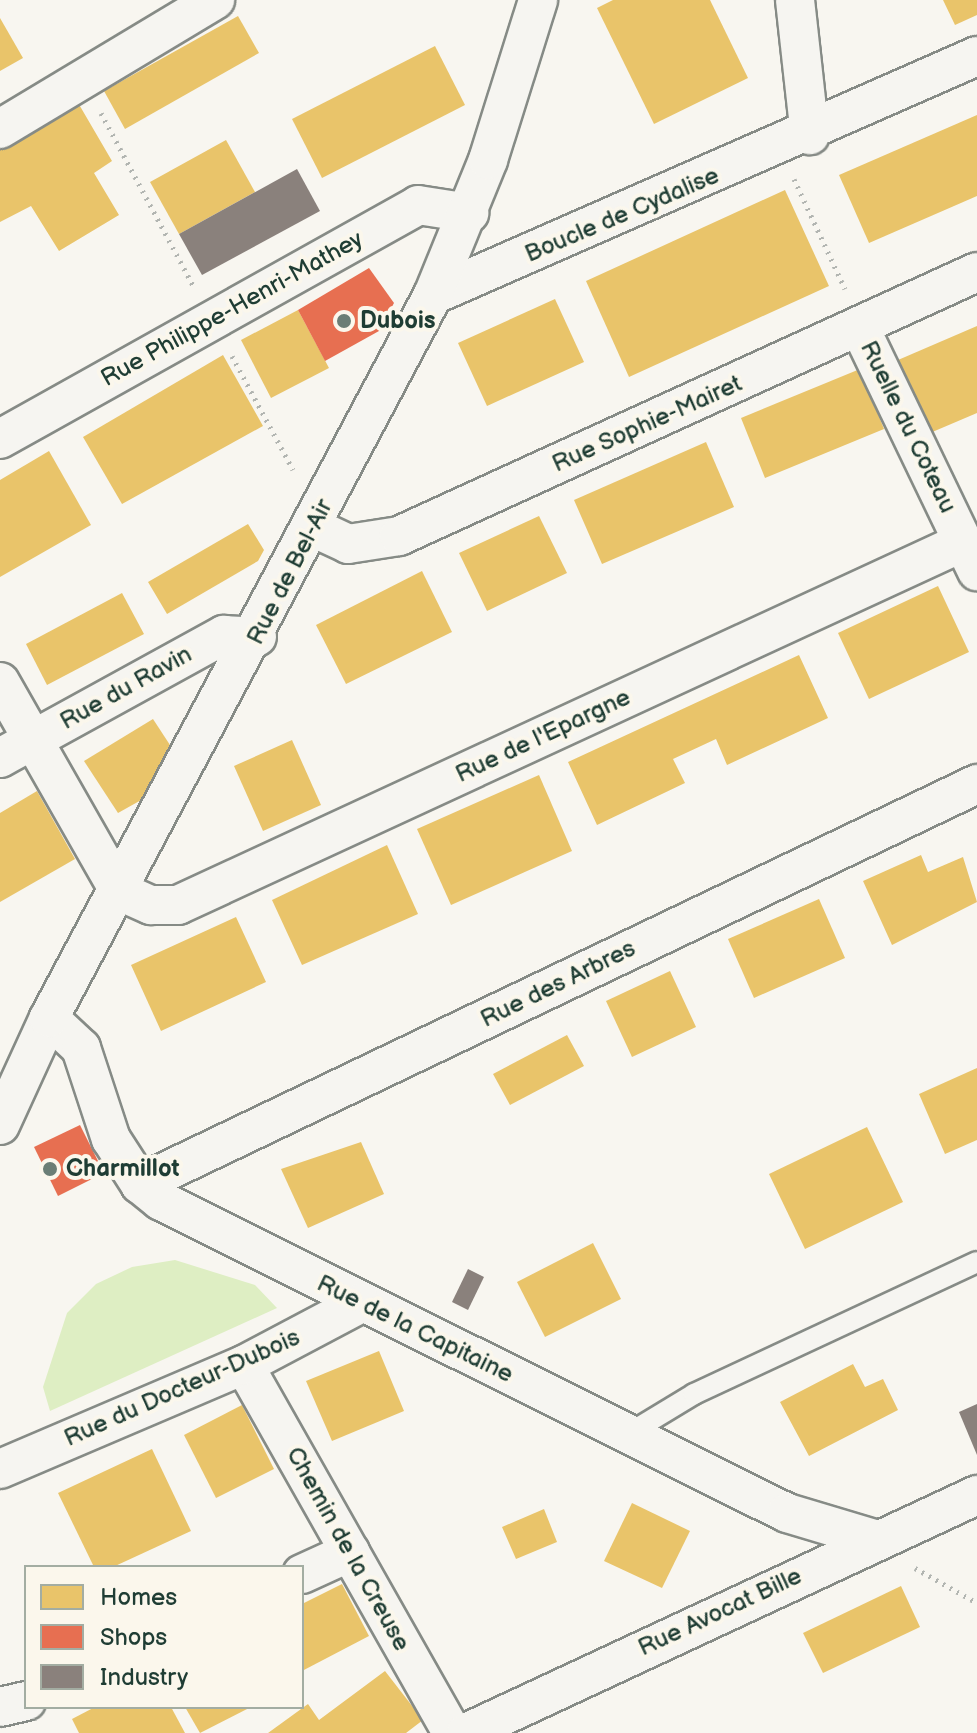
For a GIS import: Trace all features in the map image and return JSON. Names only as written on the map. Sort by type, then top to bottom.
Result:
[{"type":"street","points":[[0,129],[215,0]]},
{"type":"street","name":"Rue de Bel-Air","points":[[0,1125],[49,1018],[257,637],[433,295],[469,213],[538,0]]},
{"type":"street","points":[[795,0],[795,141]]},
{"type":"street","name":"Boucle de Cydalise","points":[[433,295],[795,141],[977,56]]},
{"type":"street","name":"Rue Philippe-Henri-Mathey","points":[[0,439],[418,205],[469,213]]},
{"type":"street","name":"Rue Sophie-Mairet","points":[[312,527],[348,544],[399,536],[977,272]]},
{"type":"street","name":"Ruelle du Coteau","points":[[860,328],[970,556]]},
{"type":"street","name":"Rue de l'Epargne","points":[[119,891],[151,905],[178,905],[970,556]]},
{"type":"street","name":"Rue du Ravin","points":[[0,758],[224,635],[257,637]]},
{"type":"street","points":[[0,682],[35,738],[119,891]]},
{"type":"street","name":"Rue des Arbres","points":[[140,1184],[977,784]]},
{"type":"street","name":"Rue de la Capitaine","points":[[49,1018],[81,1048],[111,1139],[140,1184],[361,1303],[787,1513],[874,1539]]},
{"type":"street","name":"Rue du Docteur-Dubois","points":[[0,1469],[244,1365],[361,1303]]},
{"type":"street","name":"Chemin de la Creuse","points":[[244,1365],[452,1733]]},
{"type":"street","name":"Rue Avocat Bille","points":[[466,1733],[874,1539],[977,1495]]},
{"type":"street","points":[[304,1573],[350,1552]]},
{"type":"street","points":[[0,1707],[24,1701]]},
{"type":"lane","points":[[628,1434],[694,1394],[977,1262]]},
{"type":"path","points":[[84,80],[188,277]]},
{"type":"path","points":[[795,141],[837,269]]},
{"type":"path","points":[[213,321],[299,480]]},
{"type":"path","points":[[910,1566],[977,1603]]},
{"type":"green space","points":[[175,1260],[255,1285],[277,1308],[50,1411],[43,1387],[67,1313],[96,1284],[132,1267]]},
{"type":"building: Homes","points":[[613,0],[710,0],[748,78],[654,124],[597,8]]},
{"type":"building: Homes","points":[[943,0],[977,0],[977,15],[955,25]]},
{"type":"building: Homes","points":[[238,16],[259,53],[125,129],[104,91]]},
{"type":"building: Homes","points":[[0,18],[23,58],[0,71]]},
{"type":"building: Homes","points":[[435,46],[465,105],[322,178],[292,119]]},
{"type":"building: Homes","points":[[77,101],[112,161],[94,173],[119,215],[59,251],[31,206],[0,222],[0,146]]},
{"type":"building: Homes","points":[[977,115],[977,196],[869,243],[839,175]]},
{"type":"building: Homes","points":[[226,140],[255,192],[179,234],[150,182]]},
{"type":"building: Homes","points":[[785,190],[829,286],[629,377],[586,281]]},
{"type":"building: Homes","points":[[555,299],[584,362],[487,406],[458,343]]},
{"type":"building: Homes","points":[[298,310],[329,368],[271,398],[241,340]]},
{"type":"building: Homes","points":[[977,326],[977,413],[930,433],[898,360]]},
{"type":"building: Homes","points":[[223,355],[263,426],[122,504],[83,437]]},
{"type":"building: Homes","points":[[860,369],[884,429],[765,478],[741,418]]},
{"type":"building: Homes","points":[[706,442],[734,507],[602,564],[574,500]]},
{"type":"building: Homes","points":[[49,451],[91,525],[0,577],[0,480]]},
{"type":"building: Homes","points":[[539,516],[567,573],[487,611],[459,553]]},
{"type":"building: Homes","points":[[248,524],[264,550],[258,561],[167,614],[148,582]]},
{"type":"building: Homes","points":[[422,571],[452,632],[346,684],[316,625]]},
{"type":"building: Homes","points":[[938,586],[969,652],[869,699],[838,633]]},
{"type":"building: Homes","points":[[122,593],[144,634],[47,685],[26,644]]},
{"type":"building: Homes","points":[[799,655],[828,718],[727,765],[716,739],[673,759],[685,783],[597,825],[568,762]]},
{"type":"building: Homes","points":[[153,719],[170,745],[143,799],[118,813],[84,761]]},
{"type":"building: Homes","points":[[292,740],[321,805],[263,831],[234,766]]},
{"type":"building: Homes","points":[[539,775],[572,851],[451,905],[417,829]]},
{"type":"building: Homes","points":[[37,791],[75,859],[0,902],[0,813]]},
{"type":"building: Homes","points":[[387,845],[418,914],[302,965],[272,900]]},
{"type":"building: Homes","points":[[921,855],[928,872],[963,857],[977,902],[892,945],[863,881]]},
{"type":"building: Homes","points":[[819,899],[845,958],[754,998],[728,939]]},
{"type":"building: Homes","points":[[236,917],[266,982],[161,1031],[131,965]]},
{"type":"building: Homes","points":[[670,971],[696,1027],[632,1057],[606,1001]]},
{"type":"building: Homes","points":[[567,1035],[584,1066],[510,1105],[493,1074]]},
{"type":"building: Homes","points":[[977,1068],[977,1140],[945,1154],[919,1094]]},
{"type":"building: Homes","points":[[867,1127],[903,1202],[805,1249],[769,1174]]},
{"type":"building: Homes","points":[[361,1142],[384,1194],[308,1228],[281,1169]]},
{"type":"building: Homes","points":[[593,1243],[621,1299],[545,1337],[517,1282]]},
{"type":"building: Homes","points":[[379,1351],[404,1411],[332,1441],[306,1381]]},
{"type":"building: Homes","points":[[853,1364],[865,1387],[883,1379],[898,1410],[809,1456],[780,1402]]},
{"type":"building: Homes","points":[[242,1405],[274,1469],[216,1498],[184,1435]]},
{"type":"building: Homes","points":[[152,1449],[191,1531],[117,1565],[93,1565],[58,1493]]},
{"type":"building: Homes","points":[[632,1503],[690,1531],[662,1588],[604,1561]]},
{"type":"building: Homes","points":[[544,1509],[557,1542],[516,1559],[502,1527]]},
{"type":"building: Homes","points":[[342,1584],[369,1636],[304,1670],[304,1603]]},
{"type":"building: Homes","points":[[901,1586],[920,1627],[823,1673],[803,1633]]},
{"type":"building: Homes","points":[[385,1671],[423,1720],[406,1733],[268,1733],[308,1704],[319,1720]]},
{"type":"building: Homes","points":[[91,1709],[172,1709],[185,1733],[79,1733],[72,1719]]},
{"type":"building: Homes","points":[[186,1709],[247,1709],[200,1733]]},
{"type":"building: Shops","name":"Dubois","points":[[369,268],[394,303],[379,331],[325,361],[298,310]]},
{"type":"building: Shops","points":[[80,1125],[104,1173],[58,1196],[34,1147]]},
{"type":"building: Industry","points":[[297,169],[320,211],[202,275],[179,234]]},
{"type":"building: Industry","points":[[468,1269],[484,1277],[468,1310],[452,1302]]},
{"type":"building: Industry","points":[[977,1404],[977,1455],[959,1412]]},
{"type":"place","name":"Dubois","points":[[344,321]]},
{"type":"place","name":"Charmillot","points":[[50,1169]]}]
